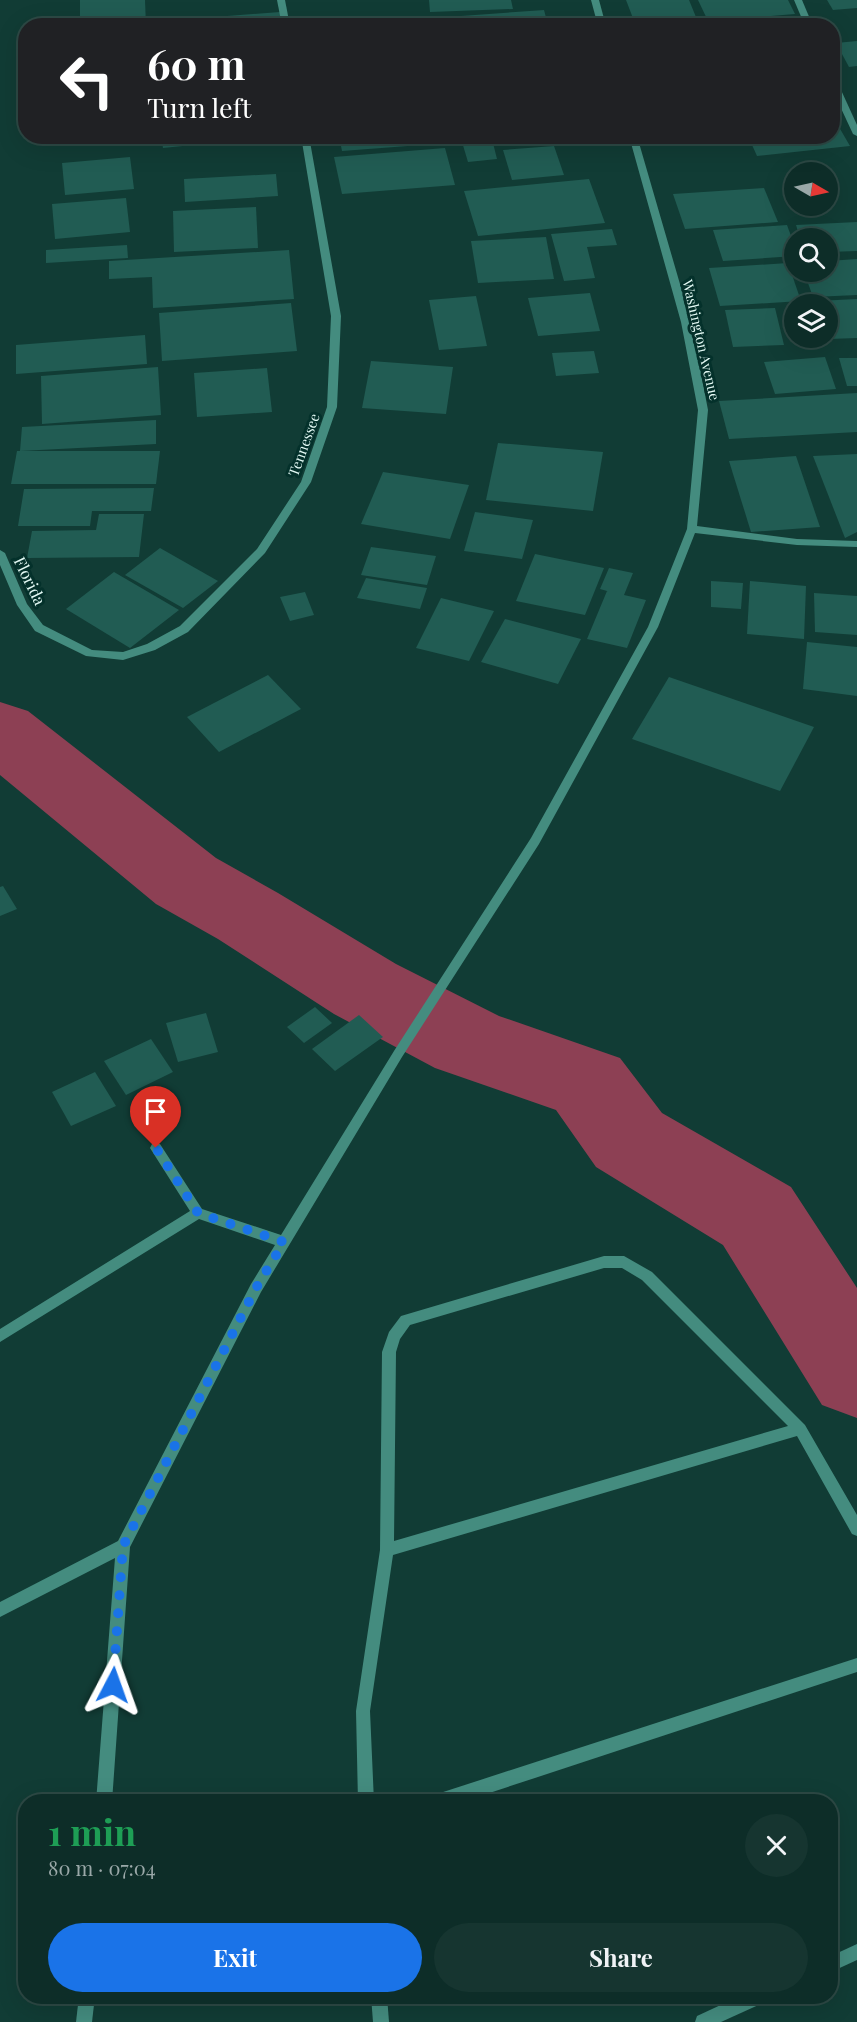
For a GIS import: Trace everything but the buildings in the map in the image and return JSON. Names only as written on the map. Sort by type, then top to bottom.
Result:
[{"type":"street","points":[[281,0],[284,18]]},
{"type":"street","points":[[595,0],[600,18]]},
{"type":"street","points":[[798,0],[806,18]]},
{"type":"street","points":[[840,97],[857,134]]},
{"type":"street","name":"Tennessee","points":[[64,641],[90,653],[123,656],[151,647],[184,628],[261,551],[306,482],[332,406],[336,316],[306,144]]},
{"type":"street","name":"Washington Avenue","points":[[123,1546],[256,1288],[450,971],[535,841],[653,627],[692,529],[703,410],[686,322],[635,144]]},
{"type":"street","points":[[692,529],[797,542],[857,544]]},
{"type":"street","name":"Florida","points":[[0,553],[22,605],[39,628],[64,641]]},
{"type":"street","points":[[156,1148],[198,1213],[284,1242]]},
{"type":"street","points":[[0,1336],[198,1213]]},
{"type":"street","points":[[366,1794],[363,1711],[387,1551],[389,1352],[394,1336],[406,1320],[604,1262],[624,1262],[647,1276],[800,1429],[857,1529]]},
{"type":"street","points":[[387,1551],[800,1429]]},
{"type":"street","points":[[0,1610],[123,1546]]},
{"type":"street","points":[[105,1794],[123,1546]]},
{"type":"street","points":[[462,1794],[857,1665]]},
{"type":"street","points":[[838,1961],[857,1952]]},
{"type":"street","points":[[84,2022],[86,2004]]},
{"type":"street","points":[[380,2004],[381,2022]]},
{"type":"street","points":[[703,2022],[742,2004]]},
{"type":"waterway","points":[[0,731],[186,881],[248,916],[365,989],[467,1042],[588,1084],[629,1140],[757,1216],[857,1373]]},
{"type":"route","points":[[113,1685],[123,1546],[256,1288],[284,1242],[198,1213],[156,1148]]}]
